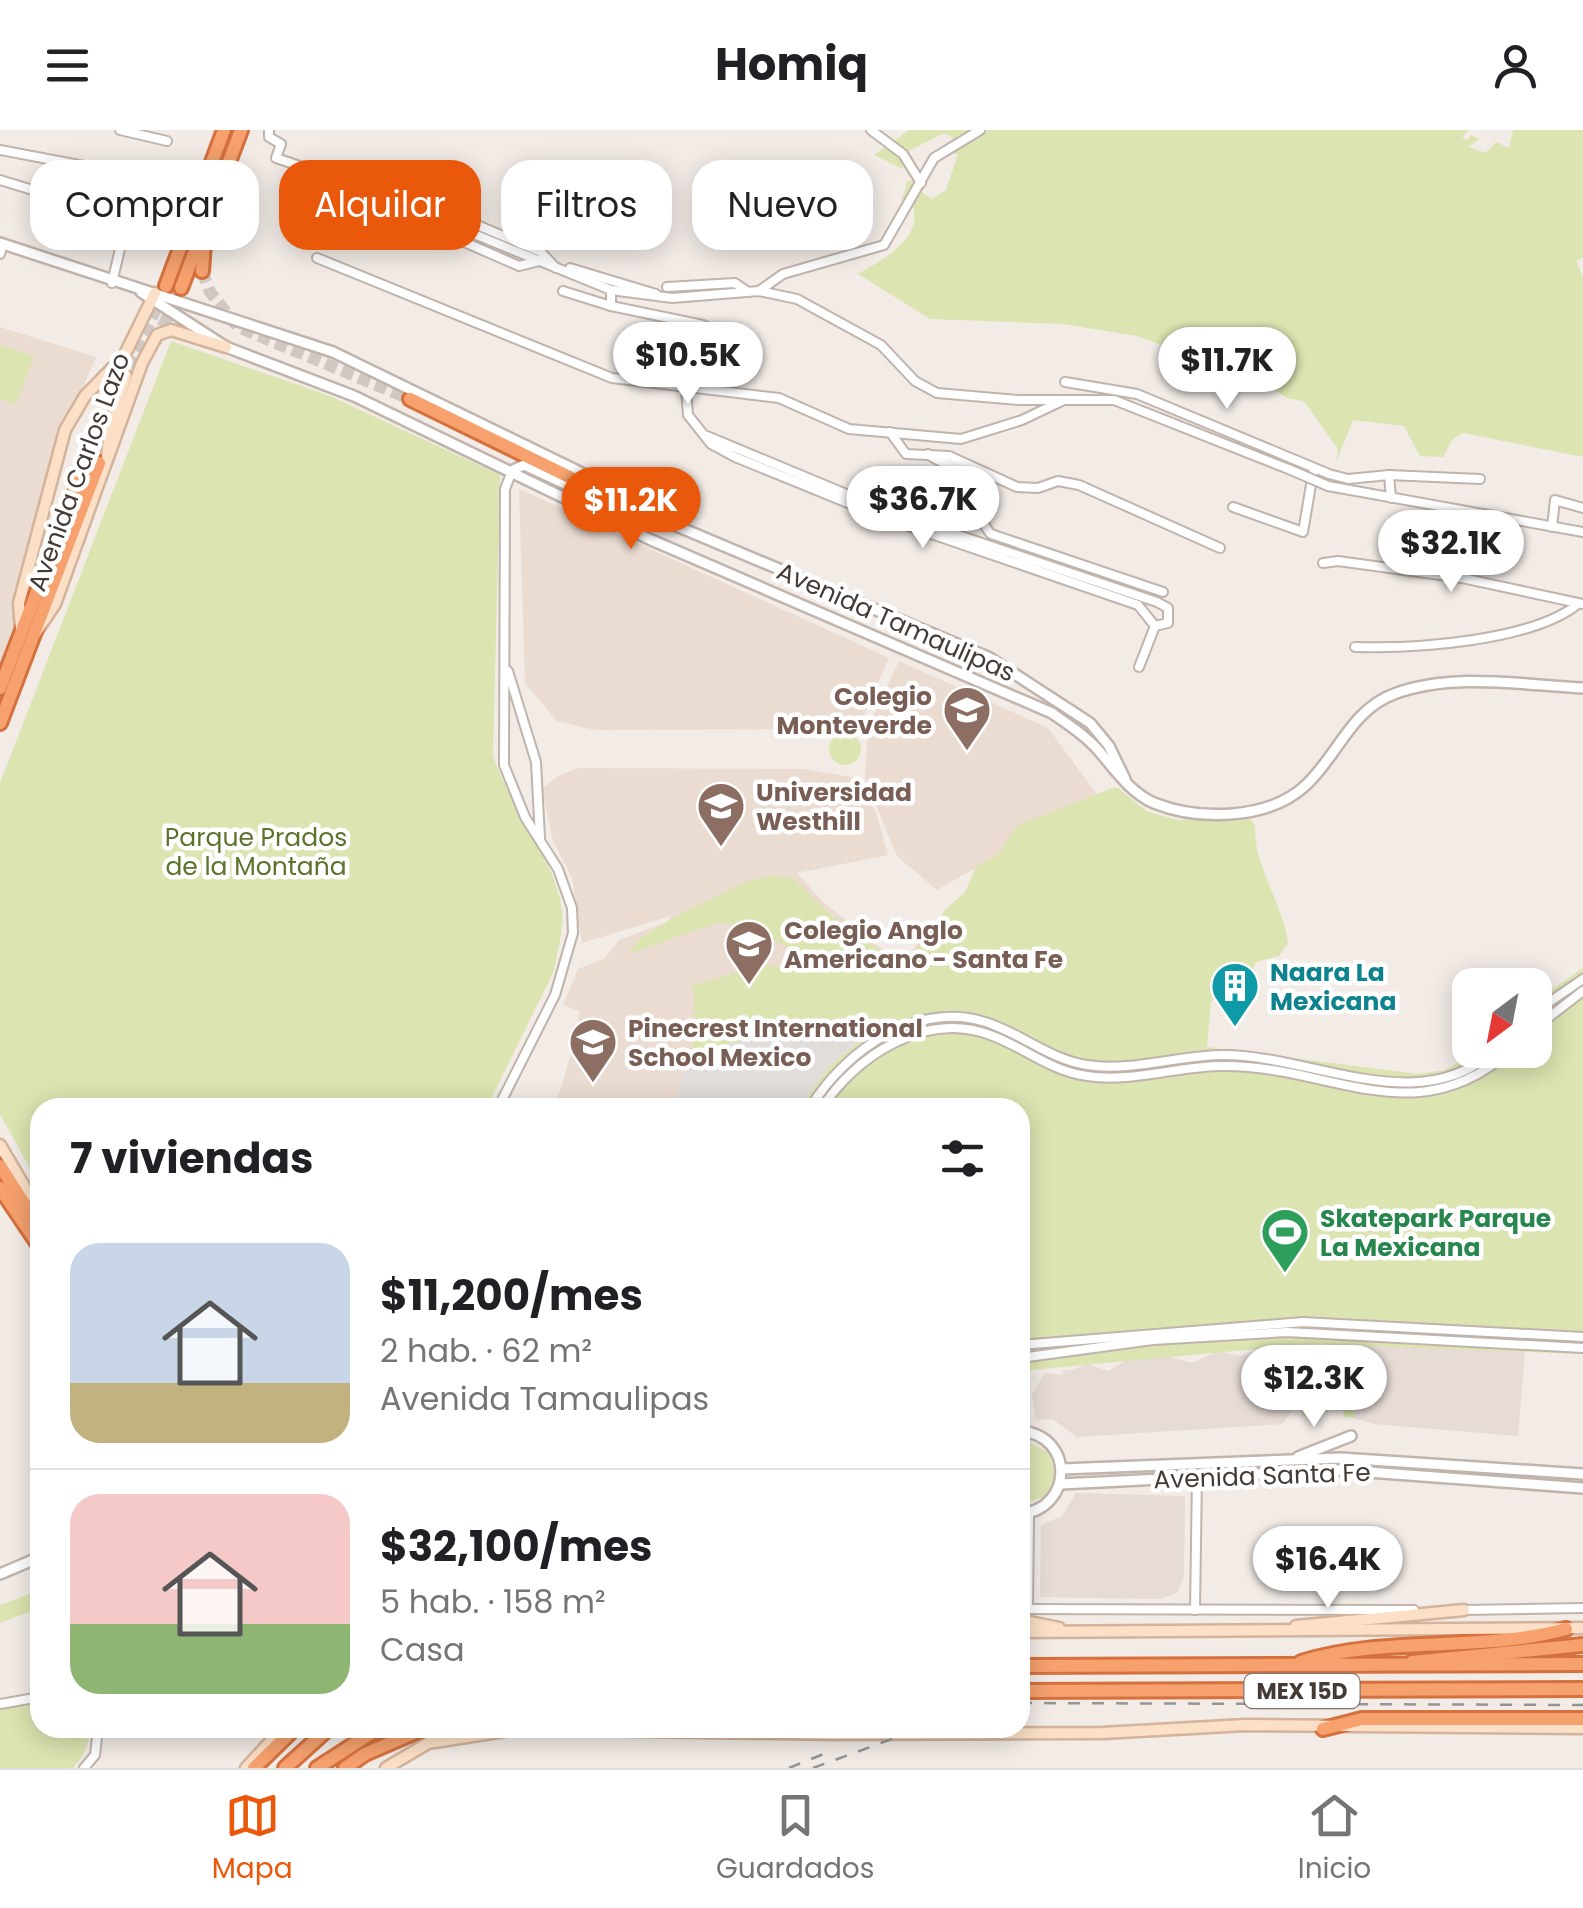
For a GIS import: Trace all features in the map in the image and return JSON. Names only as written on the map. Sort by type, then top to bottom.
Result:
[{"type":"highway","name":"Avenida Carlos Lazo","points":[[163,292],[224,130]]},
{"type":"highway","name":"Avenida Carlos Lazo","points":[[229,160],[240,130]]},
{"type":"highway","name":"Avenida Carlos Lazo","points":[[163,292],[191,250]]},
{"type":"highway","points":[[202,271],[204,250]]},
{"type":"highway","points":[[410,399],[646,514]]},
{"type":"highway","name":"Avenida Carlos Lazo","points":[[0,688],[28,632],[99,462]]},
{"type":"highway","name":"Avenida Carlos Lazo","points":[[0,723],[28,632]]},
{"type":"highway","points":[[0,1166],[30,1212]]},
{"type":"highway","points":[[0,1192],[30,1237]]},
{"type":"highway","points":[[1289,1666],[1328,1654],[1481,1644],[1566,1628]]},
{"type":"highway","points":[[1394,1666],[1430,1657],[1583,1645]]},
{"type":"highway","name":"MEX 15D","points":[[1030,1666],[1583,1664]]},
{"type":"highway","name":"MEX 15D","points":[[1030,1691],[1583,1689]]},
{"type":"highway","points":[[1323,1729],[1362,1719],[1583,1719]]},
{"type":"highway","points":[[254,1768],[285,1738]]},
{"type":"highway","points":[[284,1768],[318,1738]]},
{"type":"highway","points":[[318,1768],[363,1738]]},
{"type":"highway","points":[[345,1768],[364,1754],[402,1738]]},
{"type":"main road","name":"Avenida Carlos Lazo","points":[[28,632],[19,602],[64,430],[85,396],[116,367],[163,292]]},
{"type":"main road","name":"Avenida Carlos Lazo","points":[[28,632],[54,604],[99,462],[157,335],[171,330],[226,346]]},
{"type":"main road","points":[[99,462],[126,376],[116,367]]},
{"type":"main road","points":[[0,1145],[30,1196]]},
{"type":"main road","points":[[1258,1632],[1340,1620],[1464,1610]]},
{"type":"main road","points":[[1030,1622],[1074,1632]]},
{"type":"main road","points":[[1030,1632],[1583,1628]]},
{"type":"main road","points":[[1030,1733],[1245,1724],[1323,1729],[1583,1728]]},
{"type":"main road","points":[[246,1768],[274,1738]]},
{"type":"main road","points":[[386,1768],[428,1742],[458,1738]]},
{"type":"street","points":[[120,130],[167,141]]},
{"type":"street","points":[[269,130],[269,136],[281,144],[276,158],[282,160]]},
{"type":"street","points":[[871,130],[903,154],[921,184]]},
{"type":"street","points":[[759,291],[783,274],[884,246],[934,158],[980,130]]},
{"type":"street","points":[[0,150],[136,176],[112,283]]},
{"type":"street","points":[[0,180],[30,189]]},
{"type":"street","points":[[481,227],[541,252],[556,268]]},
{"type":"street","points":[[481,238],[611,290],[660,296],[759,291],[797,299],[851,325],[881,345],[915,381],[937,393],[1114,400],[1328,486],[1583,532]]},
{"type":"street","name":"Avenida Tamaulipas","points":[[1,247],[141,292],[163,292],[333,352],[586,474],[646,514],[990,658],[1090,723],[1109,746],[1126,780]]},
{"type":"street","points":[[481,249],[519,266],[539,262]]},
{"type":"street","points":[[318,258],[612,378],[779,398],[850,428],[962,439],[1022,420],[1067,399]]},
{"type":"street","points":[[569,268],[642,286],[660,296]]},
{"type":"street","points":[[667,287],[735,283],[748,292]]},
{"type":"street","points":[[611,290],[612,306]]},
{"type":"street","points":[[563,291],[702,326],[749,348],[752,356],[744,359],[710,340]]},
{"type":"street","name":"Avenida Tamaulipas","points":[[163,292],[226,346],[354,396],[724,573],[1052,713],[1082,733],[1152,802],[1182,811],[1246,812],[1282,802],[1306,785],[1363,711],[1393,694],[1444,681],[1583,688]]},
{"type":"street","points":[[1065,382],[1137,394],[1348,479],[1388,475],[1480,479]]},
{"type":"street","points":[[686,388],[688,415],[706,436],[736,453],[882,516],[1142,607],[1154,626]]},
{"type":"street","points":[[890,432],[901,452],[972,463],[1017,487],[1038,488],[1058,481],[1079,484],[1220,548]]},
{"type":"street","points":[[736,453],[888,511],[1157,602],[1171,615],[1168,623],[1154,626]]},
{"type":"street","points":[[928,454],[973,478],[980,489],[984,524],[992,534],[1163,592]]},
{"type":"street","points":[[503,1098],[554,995],[573,934],[572,908],[558,869],[540,842],[504,765],[505,489],[513,470],[524,465],[623,511],[646,514]]},
{"type":"street","points":[[1233,507],[1304,532],[1314,468]]},
{"type":"street","points":[[1388,475],[1391,498]]},
{"type":"street","points":[[1552,526],[1554,500],[1583,508]]},
{"type":"street","points":[[1322,564],[1338,561],[1462,578],[1580,604]]},
{"type":"street","points":[[1356,646],[1407,648],[1460,641],[1558,620],[1580,604]]},
{"type":"street","points":[[1139,667],[1154,626]]},
{"type":"street","points":[[980,680],[990,658]]},
{"type":"street","points":[[506,665],[533,746],[540,842]]},
{"type":"street","points":[[1552,1000],[1583,979]]},
{"type":"street","points":[[1552,1015],[1583,991]]},
{"type":"street","points":[[817,1098],[837,1070],[866,1046],[902,1028],[935,1020],[985,1022],[1085,1065],[1240,1055],[1392,1081],[1445,1079],[1471,1068]]},
{"type":"street","points":[[830,1098],[848,1074],[877,1052],[902,1040],[946,1029],[990,1035],[1050,1066],[1083,1076],[1226,1066],[1392,1092],[1447,1090],[1489,1068]]},
{"type":"street","points":[[1083,1076],[1085,1065]]},
{"type":"street","points":[[1445,1079],[1447,1090]]},
{"type":"street","points":[[1315,1322],[1315,1332]]},
{"type":"street","points":[[1030,1344],[1315,1322],[1583,1337]]},
{"type":"street","points":[[1030,1357],[1153,1340],[1315,1332],[1583,1348]]},
{"type":"street","points":[[1512,1345],[1514,1334]]},
{"type":"street","points":[[1030,1433],[1052,1445],[1062,1469],[1061,1484],[1049,1503],[1030,1511]]},
{"type":"street","points":[[1290,1460],[1351,1436]]},
{"type":"street","name":"Avenida Santa Fe","points":[[1062,1469],[1342,1458],[1583,1474]]},
{"type":"street","name":"Avenida Santa Fe","points":[[1061,1484],[1341,1470],[1583,1488]]},
{"type":"street","points":[[1195,1610],[1197,1477]]},
{"type":"street","points":[[0,1574],[30,1561]]},
{"type":"street","points":[[1030,1609],[1583,1608]]},
{"type":"street","points":[[0,1704],[30,1699]]},
{"type":"street","points":[[84,1768],[95,1755],[97,1738]]},
{"type":"shaded area","points":[[0,327],[96,357],[70,417],[18,614],[22,616],[0,673]]},
{"type":"shaded area","points":[[519,489],[889,658],[860,724],[829,716],[813,729],[595,730],[557,721],[525,683]]},
{"type":"shaded area","name":"Colegio Monteverde","points":[[899,661],[1048,728],[1099,797],[937,890],[897,856],[865,779],[868,727]]},
{"type":"shaded area","points":[[579,768],[803,769],[858,778],[877,815],[888,855],[797,873],[823,902],[902,965],[935,919],[945,941],[921,1003],[691,1052],[676,1098],[558,1098],[577,1034],[579,1011],[563,1005],[578,969],[604,959],[619,940],[667,922],[670,916],[582,943],[572,878],[553,841],[542,789],[558,776]]},
{"type":"shaded area","points":[[860,1016],[860,1040],[828,1067],[806,1098],[676,1098],[691,1052]]},
{"type":"shaded area","points":[[1354,1343],[1525,1352],[1518,1436],[1374,1424],[1354,1418]]},
{"type":"shaded area","points":[[1268,1347],[1286,1353],[1301,1399],[1282,1424],[1077,1437],[1052,1419],[1037,1420],[1035,1414],[1032,1394],[1045,1373],[1061,1375],[1065,1369],[1087,1364],[1108,1371],[1127,1360],[1166,1356],[1192,1363],[1218,1351],[1242,1356]]},
{"type":"shaded area","points":[[1076,1493],[1185,1496],[1184,1576],[1177,1593],[1160,1599],[1040,1597],[1041,1525],[1062,1516]]},
{"type":"green space","points":[[909,130],[1470,130],[1462,136],[1467,141],[1471,135],[1479,139],[1469,147],[1486,153],[1496,142],[1509,148],[1513,130],[1583,130],[1583,257],[1576,261],[1583,277],[1583,457],[1463,433],[1452,440],[1443,457],[1420,456],[1404,426],[1353,420],[1336,462],[1338,449],[1304,401],[1287,398],[1265,384],[1247,385],[1245,376],[1137,336],[1063,324],[930,319],[858,274],[891,253],[908,236],[914,214],[911,201],[902,200],[907,181],[920,179],[919,190],[932,199],[946,190],[958,154],[947,154],[954,148],[953,138],[944,133],[903,154],[903,169],[874,155],[885,147],[891,151],[894,141]]},
{"type":"green space","name":"Parque Prados de la Montaña","points":[[171,341],[330,396],[500,475],[493,755],[551,872],[562,911],[553,973],[491,1098],[30,1098],[30,1169],[0,1114],[0,783]]},
{"type":"green space","points":[[0,345],[34,356],[16,404],[0,399]]},
{"type":"green space","points":[[845,733],[857,737],[861,749],[857,761],[845,765],[833,761],[829,749],[833,737]]},
{"type":"green space","points":[[1112,788],[1118,788],[1148,812],[1178,820],[1251,819],[1259,857],[1288,943],[1279,956],[1256,962],[1245,989],[1217,995],[1211,1002],[1207,1047],[1418,1074],[1452,1066],[1552,1068],[1552,989],[1583,968],[1583,1354],[1314,1344],[1327,1398],[1323,1416],[1302,1416],[1308,1344],[1030,1370],[1030,1098],[806,1098],[828,1067],[860,1040],[859,1016],[691,1052],[696,1031],[693,985],[764,965],[788,968],[792,961],[785,945],[729,923],[717,923],[629,954],[639,939],[676,916],[743,883],[769,876],[793,878],[830,914],[902,968],[947,908],[965,892],[976,867],[999,854],[1016,826]]},
{"type":"green space","points":[[1344,1355],[1354,1355],[1354,1418],[1344,1417],[1339,1372]]},
{"type":"green space","points":[[1030,1443],[1049,1453],[1055,1474],[1047,1495],[1030,1502]]},
{"type":"green space","points":[[30,1594],[30,1612],[0,1623],[0,1605]]},
{"type":"green space","points":[[30,1703],[30,1738],[88,1738],[83,1754],[73,1768],[0,1768],[0,1708]]},
{"type":"tunnel","points":[[202,271],[210,292],[238,327],[410,399]]},
{"type":"tunnel","points":[[155,343],[181,288]]},
{"type":"tunnel","points":[[122,384],[163,293]]},
{"type":"tunnel","points":[[88,459],[114,402]]},
{"type":"railway","points":[[1030,1703],[1583,1705]]},
{"type":"railway","points":[[813,1768],[895,1738]]},
{"type":"railway","points":[[789,1768],[826,1753]]},
{"type":"place","name":"Colegio Monteverde","points":[[967,752]]},
{"type":"place","name":"Universidad Westhill","points":[[721,848]]},
{"type":"place","name":"Colegio Anglo Americano - Santa Fe","points":[[749,986]]},
{"type":"place","name":"Naara La Mexicana","points":[[1235,1028]]},
{"type":"place","name":"Pinecrest International School Mexico","points":[[593,1084]]},
{"type":"place","name":"Skatepark Parque La Mexicana","points":[[1285,1274]]}]
